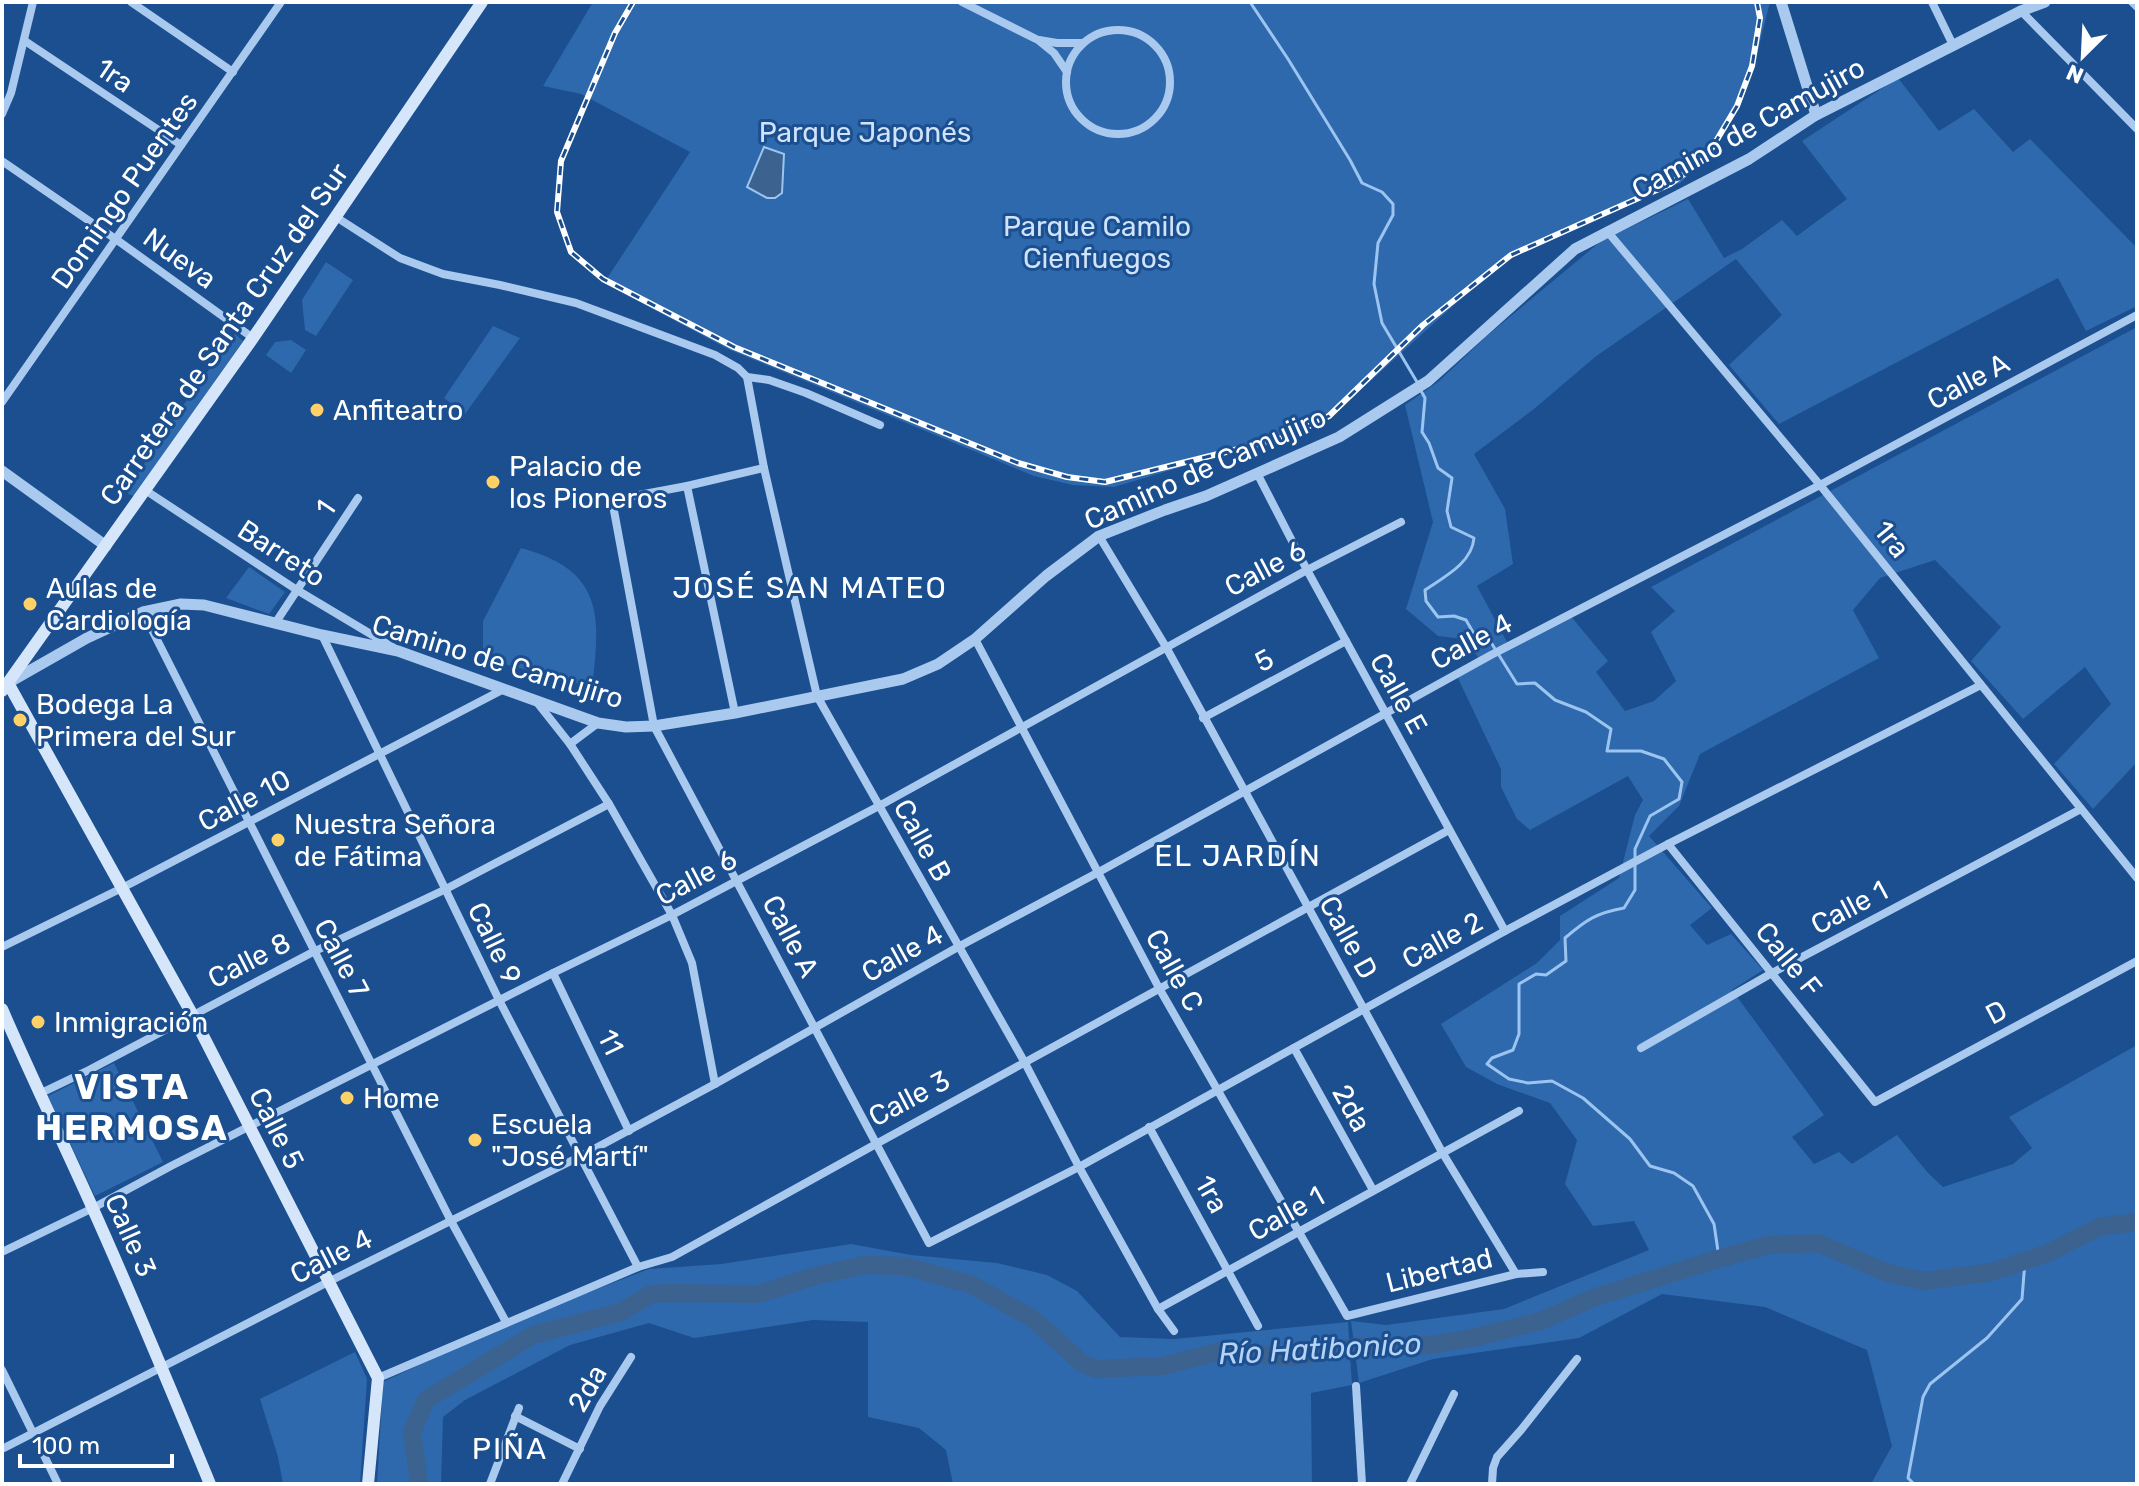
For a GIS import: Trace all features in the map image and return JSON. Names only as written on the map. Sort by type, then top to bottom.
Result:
[{"type":"main road","name":"Carretera de Santa Cruz del Sur","points":[[5,687],[253,338],[482,2]]},
{"type":"main road","name":"Calle 5","points":[[5,687],[192,1014],[378,1378]]},
{"type":"main road","name":"Calle 3","points":[[2,1009],[93,1208],[210,1484]]},
{"type":"main road","points":[[368,1484],[378,1378]]},
{"type":"street","points":[[2,114],[11,93],[33,2]]},
{"type":"street","points":[[131,2],[233,72]]},
{"type":"street","name":"Domingo Puentes","points":[[2,402],[281,2]]},
{"type":"street","points":[[962,2],[1038,40],[1054,53],[1067,72]]},
{"type":"street","points":[[1781,2],[1816,115]]},
{"type":"street","points":[[1932,2],[1953,45]]},
{"type":"street","name":"Camino de Camujiro","points":[[5,687],[87,638],[143,612],[173,605],[204,605],[398,651],[598,723],[626,727],[654,726],[735,713],[903,679],[938,664],[975,639],[1046,576],[1099,536],[1258,475],[1339,437],[1428,381],[1575,249],[1749,159],[1816,115],[2021,11],[2045,2]]},
{"type":"street","points":[[2132,2],[2137,7]]},
{"type":"street","points":[[2021,11],[2137,129]]},
{"type":"street","points":[[1112,30],[1128,31],[1144,37],[1157,48],[1166,63],[1170,80],[1168,97],[1160,113],[1147,125],[1132,132],[1114,134],[1097,130],[1083,120],[1072,106],[1066,90],[1072,58],[1083,43],[1096,34],[1112,30]]},
{"type":"street","points":[[1038,40],[1083,43]]},
{"type":"street","name":"1ra","points":[[25,41],[181,145]]},
{"type":"street","name":"Nueva","points":[[2,161],[253,338]]},
{"type":"street","points":[[336,217],[400,258],[443,274],[591,308],[715,355],[747,377],[769,380],[806,393],[880,425]]},
{"type":"street","name":"1ra","points":[[1607,231],[1820,485],[2137,878]]},
{"type":"street","name":"Calle A","points":[[1820,485],[2137,315]]},
{"type":"street","name":"Calle B","points":[[747,377],[764,468],[817,696],[1025,1063],[1158,1309],[1174,1331]]},
{"type":"street","points":[[735,713],[687,486],[764,468]]},
{"type":"street","points":[[2,471],[106,546]]},
{"type":"street","name":"Calle E","points":[[1258,475],[1505,931]]},
{"type":"street","name":"Calle 4","points":[[2,1449],[629,1131],[1385,712],[1820,485]]},
{"type":"street","name":"Calle A","points":[[687,486],[612,500],[654,726],[929,1243]]},
{"type":"street","name":"Barreto","points":[[145,490],[297,590],[398,651]]},
{"type":"street","name":"1","points":[[276,622],[358,498]]},
{"type":"street","name":"Calle 6","points":[[2,1252],[672,915],[1401,522]]},
{"type":"street","name":"Calle D","points":[[1099,536],[1166,647],[1442,1152],[1516,1274]]},
{"type":"street","name":"Calle 7","points":[[143,612],[313,952],[506,1322]]},
{"type":"street","name":"Calle 9","points":[[322,635],[444,890],[638,1267]]},
{"type":"street","name":"Calle C","points":[[975,639],[1159,988],[1347,1316]]},
{"type":"street","name":"5","points":[[1203,718],[1346,641]]},
{"type":"street","name":"Calle 2","points":[[929,1243],[1079,1167],[1668,844],[1981,685]]},
{"type":"street","name":"Calle 10","points":[[2,947],[505,689]]},
{"type":"street","points":[[536,701],[570,744],[609,804],[672,915],[692,963],[715,1084]]},
{"type":"street","points":[[570,744],[598,723]]},
{"type":"street","name":"Calle 8","points":[[39,1094],[609,804]]},
{"type":"street","name":"Calle 1","points":[[1641,1048],[1772,973],[2081,809]]},
{"type":"street","name":"Calle 3","points":[[378,1378],[638,1267],[672,1257],[1449,830]]},
{"type":"street","name":"Calle F","points":[[1668,844],[1875,1102]]},
{"type":"street","name":"D","points":[[1875,1102],[2137,961]]},
{"type":"street","name":"11","points":[[553,973],[629,1131]]},
{"type":"street","name":"2da","points":[[1294,1048],[1373,1190]]},
{"type":"street","name":"Calle 1","points":[[1158,1309],[1519,1111]]},
{"type":"street","name":"1ra","points":[[1149,1127],[1258,1326]]},
{"type":"street","name":"Libertad","points":[[1347,1316],[1516,1274],[1543,1272]]},
{"type":"street","name":"2da","points":[[562,1484],[600,1406],[631,1357]]},
{"type":"street","points":[[1492,1484],[1497,1457],[1577,1359]]},
{"type":"street","points":[[2,1370],[58,1484]]},
{"type":"street","points":[[1356,1386],[1362,1484]]},
{"type":"street","points":[[1410,1484],[1454,1394]]},
{"type":"street","points":[[490,1484],[517,1412],[580,1449]]},
{"type":"green space","name":"Parque Camilo Cienfuegos","points":[[593,2],[1770,2],[1740,107],[1709,157],[1680,183],[1510,254],[1322,425],[1114,487],[1073,485],[1034,476],[730,350],[604,283],[690,152],[581,94],[543,86]]},
{"type":"green space","points":[[1898,78],[1939,131],[1974,109],[2013,152],[2030,139],[2137,248],[2137,306],[2086,331],[2058,278],[1779,424],[1729,365],[1782,315],[1736,259],[1595,357],[1534,409],[1474,454],[1505,509],[1513,564],[1477,586],[1507,642],[1569,614],[1608,661],[1596,672],[1625,711],[1654,701],[1676,681],[1651,632],[1675,611],[1651,587],[2137,327],[2137,762],[2093,809],[2054,764],[2111,704],[2085,667],[2023,719],[1971,661],[2001,627],[1935,560],[1880,578],[1853,610],[1879,658],[1700,754],[1679,806],[1649,836],[1712,908],[1690,925],[1707,945],[1731,934],[1763,970],[1732,990],[1824,1115],[1792,1137],[1814,1164],[1839,1152],[1852,1164],[1897,1135],[1943,1187],[2013,1164],[2032,1148],[2009,1117],[2137,1045],[2137,1484],[1871,1484],[1892,1446],[1867,1350],[1765,1307],[1662,1294],[1579,1338],[1433,1359],[1359,1383],[1351,1321],[1386,1325],[1504,1309],[1649,1250],[1634,1221],[1593,1226],[1565,1184],[1577,1140],[1550,1103],[1497,1084],[1466,1067],[1441,1024],[1537,963],[1560,940],[1560,916],[1619,878],[1635,815],[1643,800],[1628,776],[1530,830],[1517,819],[1501,787],[1501,769],[1456,674],[1478,657],[1463,639],[1438,636],[1406,609],[1433,522],[1405,405],[1438,382],[1488,335],[1600,242],[1688,199],[1724,258],[1782,220],[1797,236],[1847,199],[1802,141]]},
{"type":"green space","points":[[326,262],[353,280],[316,336],[305,330],[302,300]]},
{"type":"green space","points":[[493,326],[520,338],[465,414],[444,398]]},
{"type":"green space","points":[[235,334],[243,341],[134,496],[128,494],[163,433]]},
{"type":"green space","points":[[291,340],[306,350],[291,373],[266,355],[275,342]]},
{"type":"green space","points":[[521,548],[548,557],[568,569],[582,583],[591,599],[596,638],[592,687],[489,660],[483,654],[483,621]]},
{"type":"green space","points":[[249,567],[285,592],[269,614],[226,598]]},
{"type":"green space","points":[[114,1063],[163,1162],[95,1196],[48,1096]]},
{"type":"green space","points":[[851,1244],[911,1255],[997,1263],[1047,1275],[1077,1291],[1120,1337],[1174,1339],[1348,1322],[1352,1385],[1311,1393],[1312,1484],[953,1484],[946,1450],[919,1428],[868,1417],[868,1322],[813,1320],[694,1338],[649,1323],[570,1345],[465,1400],[443,1417],[441,1484],[377,1484],[383,1382],[506,1324],[649,1269],[721,1264]]},
{"type":"green space","points":[[355,1352],[367,1379],[360,1484],[283,1484],[260,1399]]},
{"type":"shaded area","points":[[764,147],[784,154],[782,193],[775,198],[767,198],[747,187]]},
{"type":"waterway","points":[[1250,2],[1362,183],[1382,192],[1393,204],[1393,215],[1378,243],[1374,284],[1382,323],[1417,382]]},
{"type":"waterway","points":[[1420,389],[1425,398],[1422,432],[1438,468],[1452,478],[1447,511],[1451,527],[1474,538],[1463,562],[1425,590],[1426,601],[1438,617],[1454,616],[1466,620],[1474,634],[1492,644],[1517,684],[1535,683],[1555,700],[1586,712],[1611,729],[1607,751],[1641,751],[1664,759],[1682,782],[1679,799],[1650,816],[1635,849],[1635,858]]},
{"type":"waterway","points":[[1635,865],[1635,890],[1624,908],[1606,912],[1579,926],[1565,938],[1566,961],[1546,975],[1536,974],[1519,984],[1519,1034],[1513,1050],[1492,1058],[1487,1064],[1509,1079],[1528,1083],[1552,1081],[1583,1098],[1630,1139],[1650,1166],[1674,1173],[1693,1186],[1714,1224],[1719,1258]]},
{"type":"waterway","name":"Río Hatibonico","points":[[419,1484],[412,1432],[426,1400],[533,1335],[621,1312],[651,1294],[759,1294],[815,1276],[864,1265],[904,1266],[970,1284],[1032,1318],[1082,1363],[1096,1369],[1163,1366],[1221,1351],[1291,1357],[1356,1347],[1431,1345],[1472,1338],[1541,1321],[1593,1298],[1768,1245],[1818,1243],[1888,1273],[1924,1281],[1992,1272],[2048,1253],[2099,1227],[2137,1222]]},
{"type":"waterway","points":[[1914,1484],[1908,1478],[1923,1397],[1930,1384],[1987,1338],[2022,1299],[2025,1261]]},
{"type":"railway","points":[[633,2],[615,33],[561,161],[557,212],[571,252],[603,279],[734,347],[1018,463],[1067,477],[1105,482],[1287,437],[1329,416],[1423,325],[1511,255],[1670,184],[1706,158],[1737,106],[1752,66],[1760,18],[1757,2]]},
{"type":"place","name":"Anfiteatro","points":[[317,410]]},
{"type":"place","name":"Palacio de los Pioneros","points":[[493,482]]},
{"type":"place","name":"Aulas de Cardiología","points":[[30,604]]},
{"type":"place","name":"Bodega La Primera del Sur","points":[[20,720]]},
{"type":"place","name":"Nuestra Señora de Fátima","points":[[278,840]]},
{"type":"place","name":"Inmigración","points":[[38,1022]]},
{"type":"place","name":"Home","points":[[347,1098]]},
{"type":"place","name":"Escuela \"José Martí\"","points":[[475,1140]]},
{"type":"district","name":"JOSÉ SAN MATEO","points":[[810,588]]},
{"type":"district","name":"EL JARDÍN","points":[[1238,856]]},
{"type":"district","name":"VISTA HERMOSA","points":[[132,1106]]},
{"type":"district","name":"PIÑA","points":[[510,1449]]},
{"type":"park label","name":"Parque Japonés","points":[[865,132]]}]
